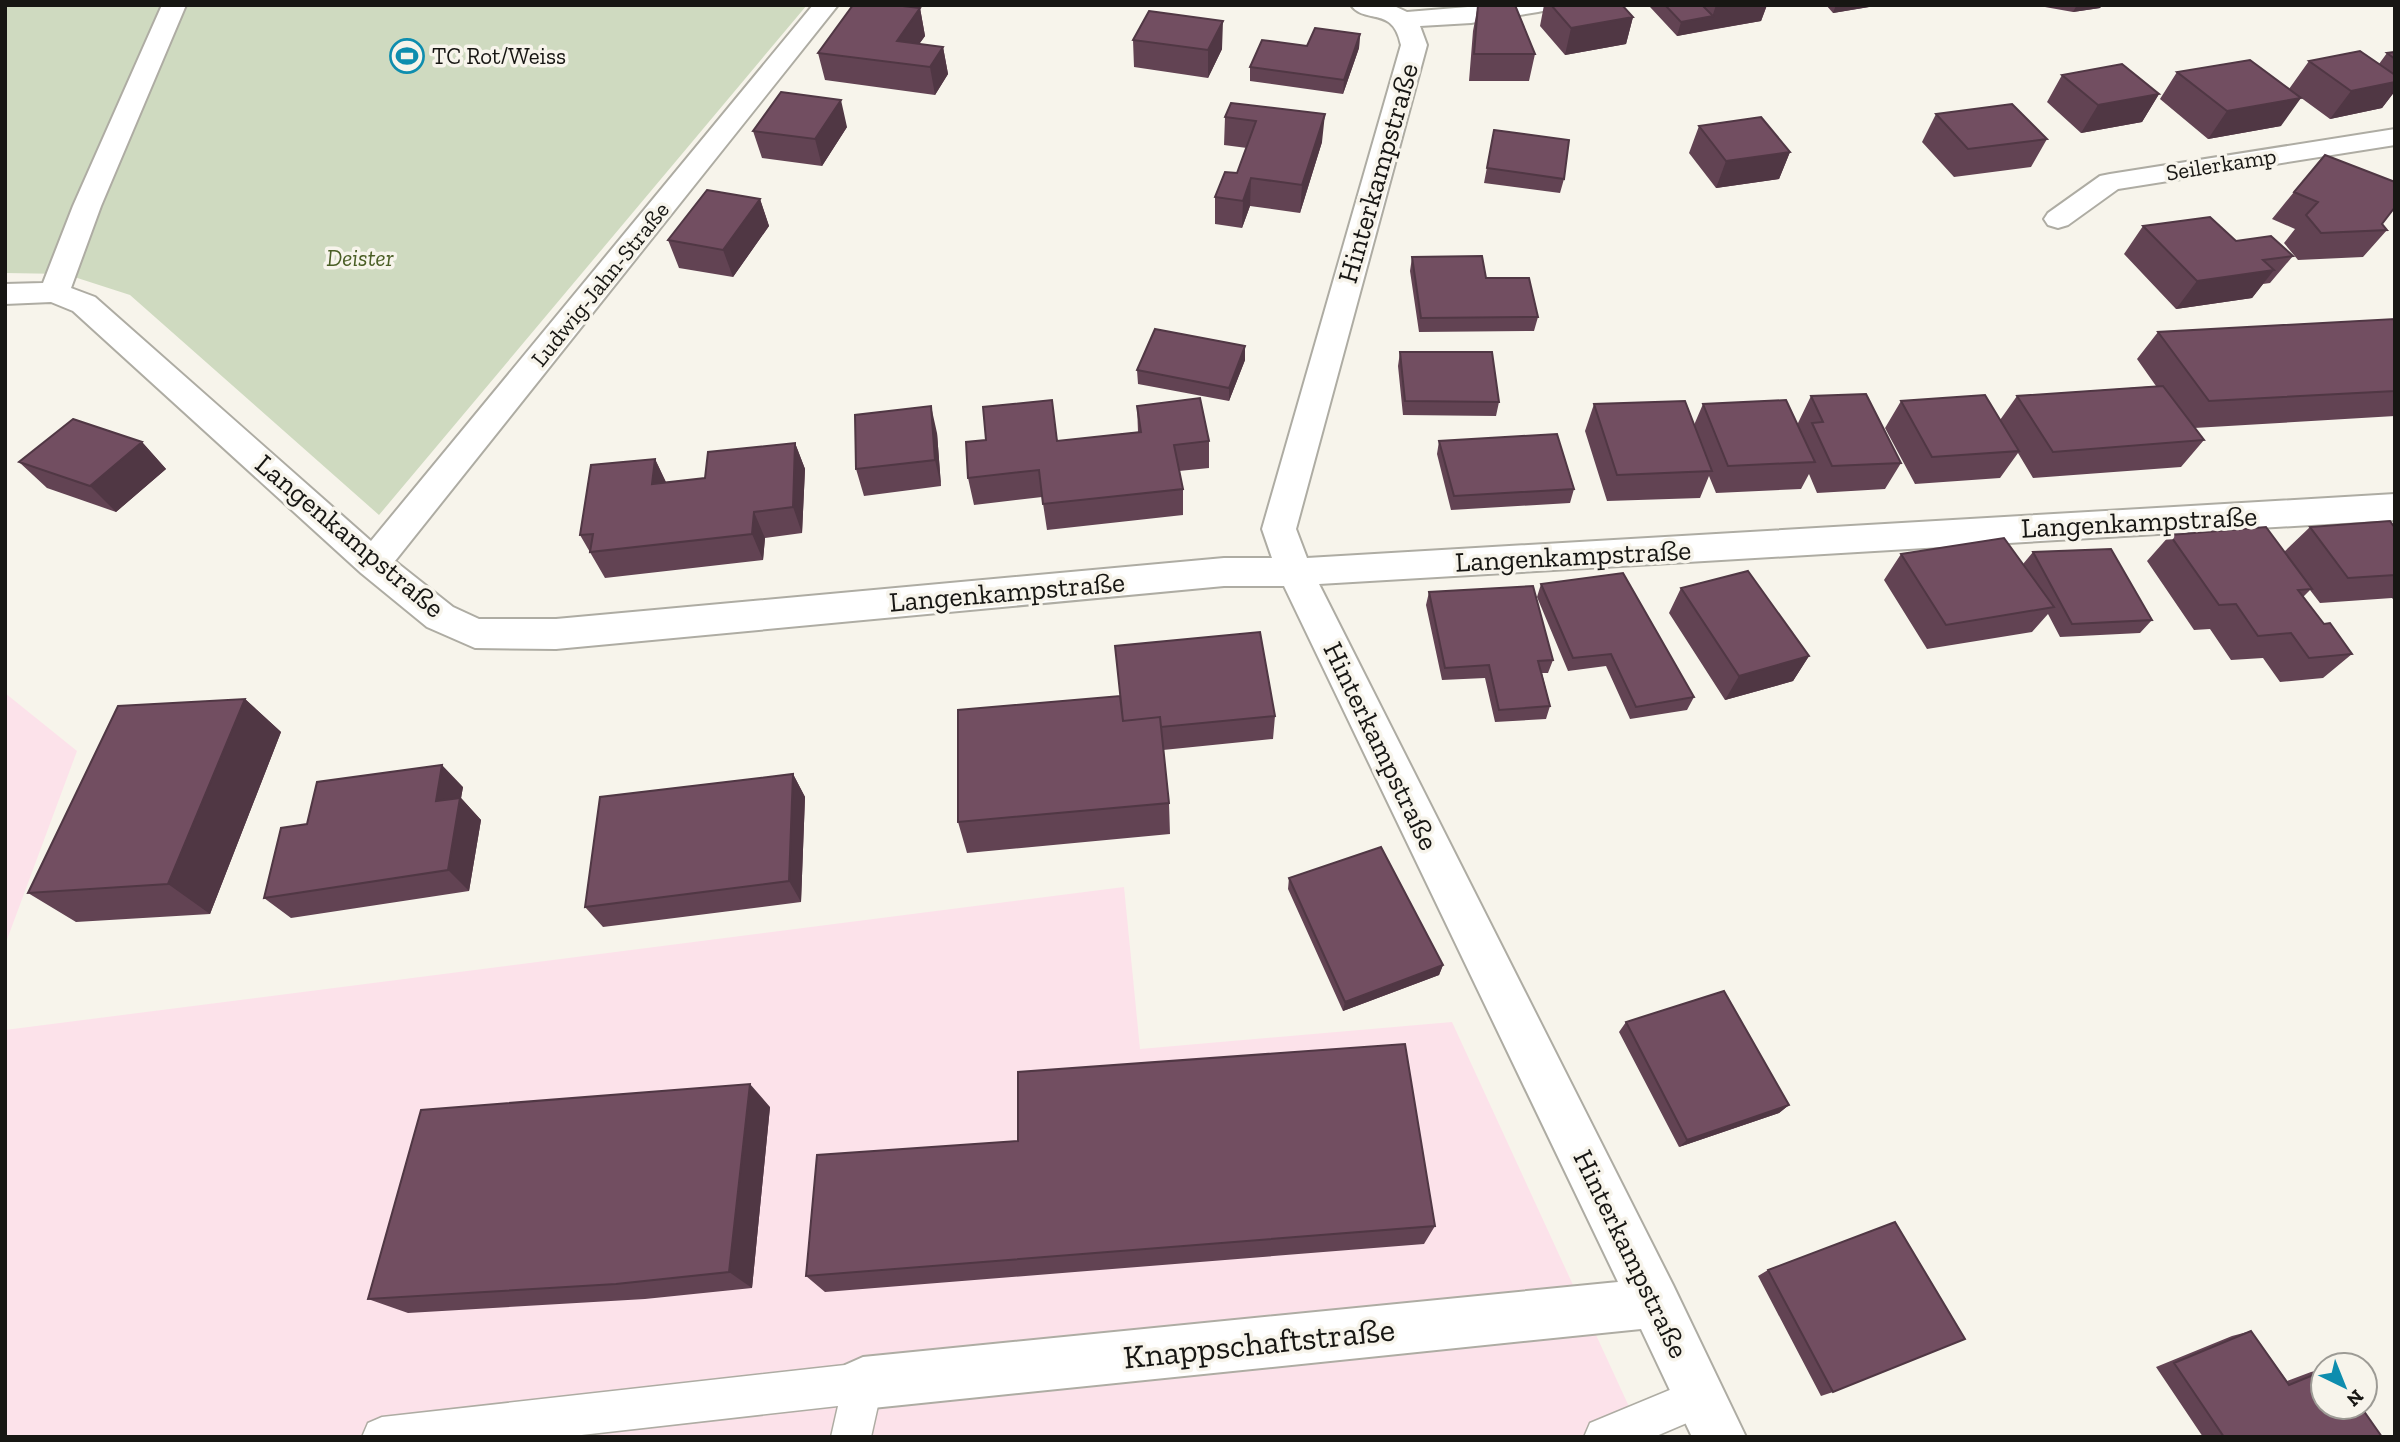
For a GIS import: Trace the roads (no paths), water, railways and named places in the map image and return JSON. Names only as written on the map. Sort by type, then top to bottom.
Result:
[{"type":"street","points":[[5,294],[54,292],[87,206],[174,5]]},
{"type":"street","name":"Ludwig-Jahn-Straße","points":[[373,563],[826,5]]},
{"type":"street","points":[[1363,5],[1404,20],[1471,16],[1538,5]]},
{"type":"street","name":"Hinterkampstraße","points":[[1404,20],[1412,30],[1414,45],[1279,529],[1295,572],[1720,1437]]},
{"type":"street","name":"Seilerkamp","points":[[2058,219],[2110,182],[2395,137]]},
{"type":"street","name":"Langenkampstraße","points":[[54,292],[84,303],[373,563],[440,617],[475,633],[556,634],[1224,572],[1295,572],[2395,507]]},
{"type":"street","name":"Knappschaftstraße","points":[[863,1383],[1655,1303]]},
{"type":"lane","points":[[382,1437],[863,1383],[851,1437]]},
{"type":"lane","points":[[1604,1437],[1700,1397]]},
{"type":"place","name":"TC Rot/Weiss","points":[[407,56]]},
{"type":"park label","name":"Deister","points":[[360,258]]}]
